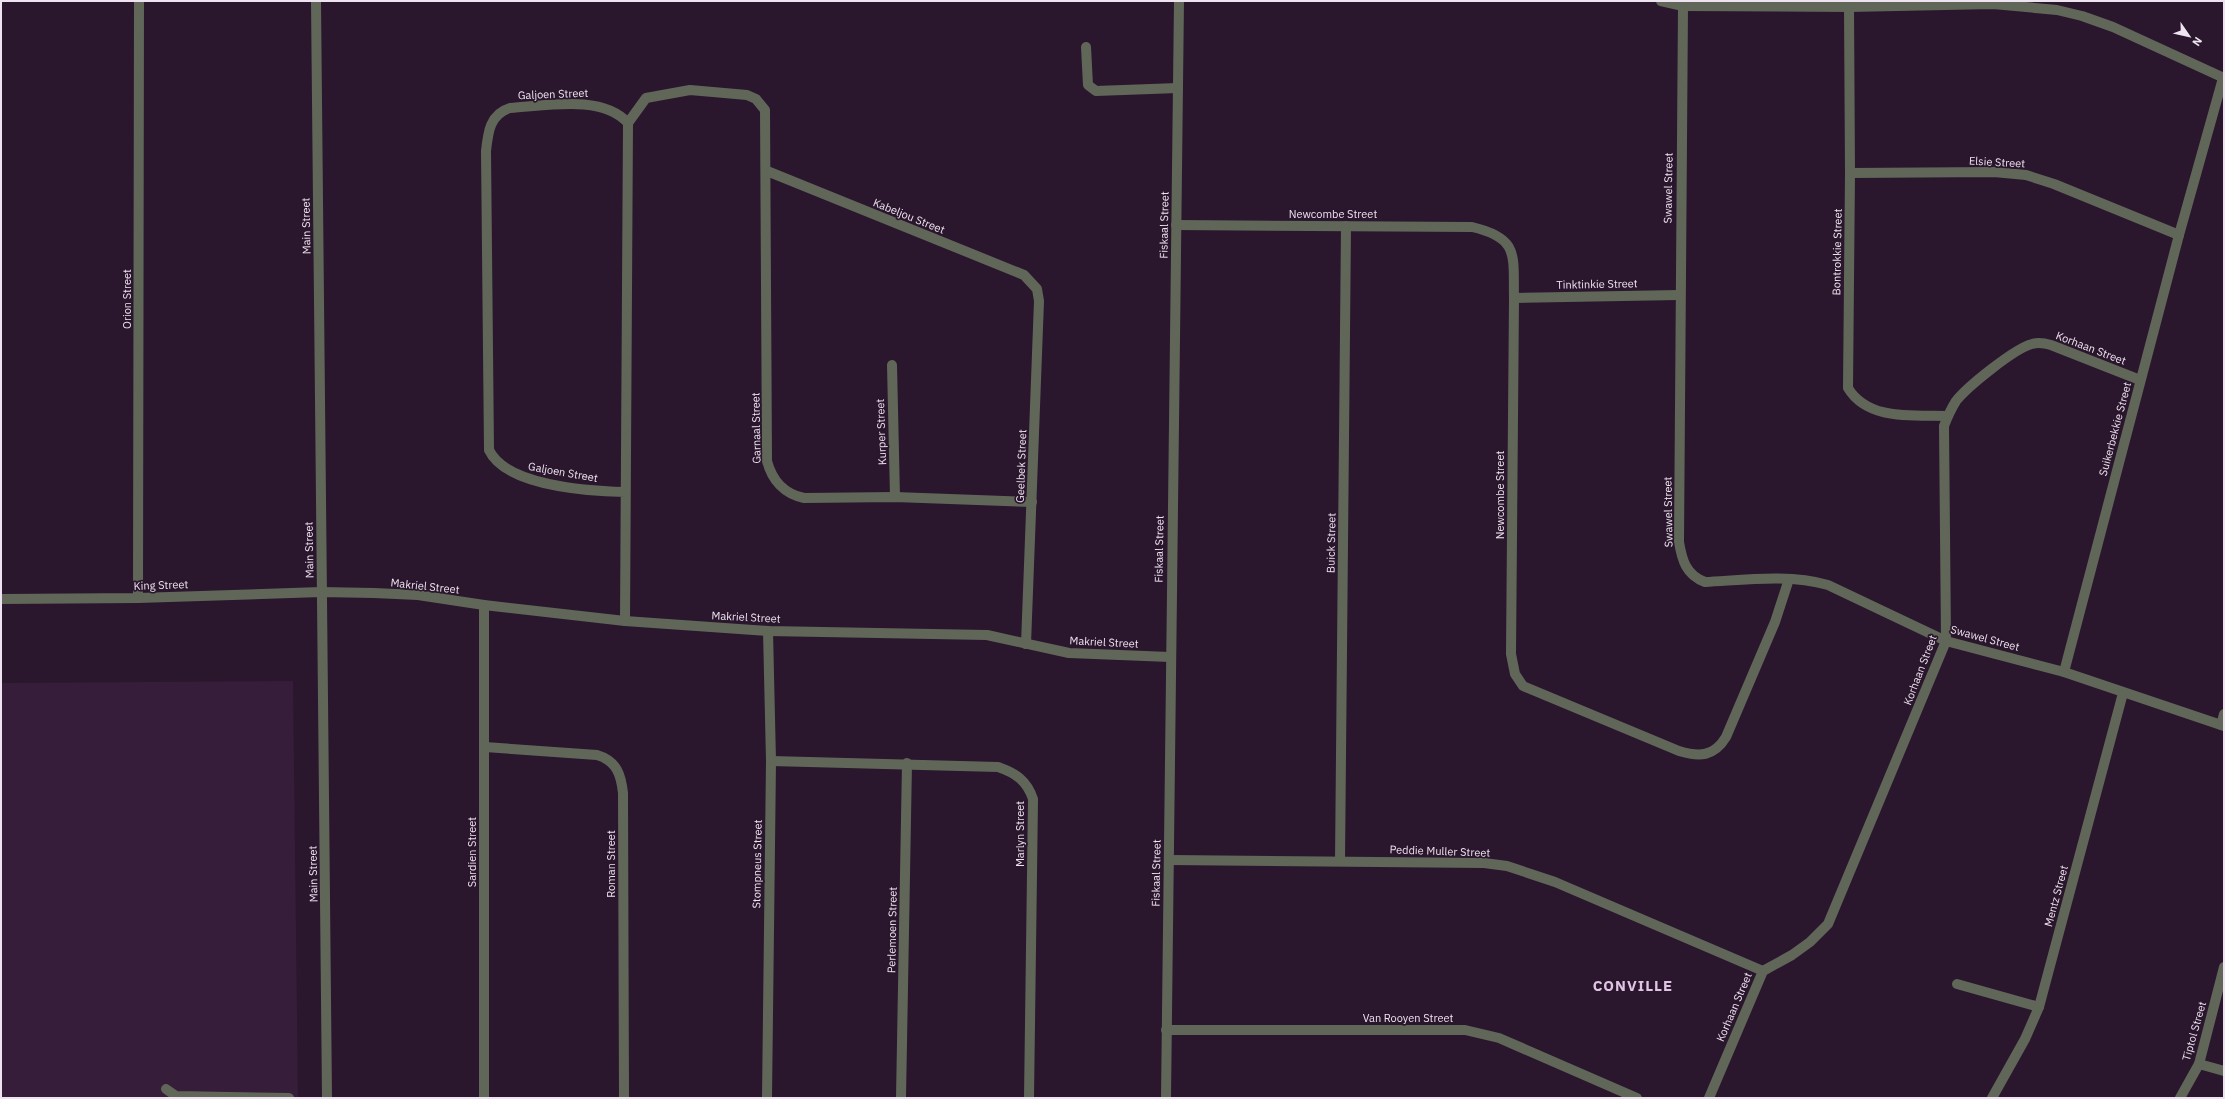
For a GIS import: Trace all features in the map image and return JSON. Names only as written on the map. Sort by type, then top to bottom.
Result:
[{"type":"street","name":"Orion Street","points":[[138,598],[139,1]]},
{"type":"street","name":"Main Street","points":[[316,1],[327,1098]]},
{"type":"street","name":"Fiskaal Street","points":[[1166,1098],[1170,657],[1179,1]]},
{"type":"street","points":[[1661,1],[1682,6],[1849,7],[1993,3],[2057,10],[2082,16],[2113,27],[2223,78]]},
{"type":"street","name":"Swawel Street","points":[[1682,6],[1679,295],[1679,542],[1686,568],[1699,580],[1705,582],[1789,579],[1815,581],[1828,585],[1946,641],[2064,672],[2222,726]]},
{"type":"street","name":"Bontrokkie Street","points":[[1849,7],[1850,173],[1848,388],[1860,403],[1870,409],[1892,414],[1947,416]]},
{"type":"street","points":[[1086,48],[1088,85],[1096,92],[1178,88]]},
{"type":"street","name":"Suikerbekkie Street","points":[[2064,672],[2140,380],[2223,78]]},
{"type":"street","name":"Garnaal Street","points":[[628,123],[646,98],[690,90],[747,95],[756,99],[765,110],[767,171],[767,461],[770,472],[782,488],[797,497],[804,498],[895,497],[1032,502]]},
{"type":"street","name":"Galjoen Street","points":[[625,492],[589,490],[522,477],[500,465],[492,457],[489,450],[486,151],[492,122],[502,110],[510,108],[590,104],[615,111],[628,123]]},
{"type":"street","points":[[625,621],[628,123]]},
{"type":"street","name":"Kabeljou Street","points":[[767,171],[1024,275],[1037,289]]},
{"type":"street","name":"Elsie Street","points":[[1850,173],[1994,172],[2026,175],[2054,184],[2179,235]]},
{"type":"street","name":"Newcombe Street","points":[[1176,225],[1472,227],[1486,230],[1504,241],[1513,254],[1514,298],[1511,654],[1515,674],[1523,686],[1679,751],[1704,756],[1721,746],[1726,738],[1774,622],[1789,579]]},
{"type":"street","name":"Buick Street","points":[[1340,861],[1346,226]]},
{"type":"street","name":"Geelbek Street","points":[[1026,644],[1039,301],[1037,289]]},
{"type":"street","name":"Tinktinkie Street","points":[[1514,298],[1679,295]]},
{"type":"street","name":"Korhaan Street","points":[[1709,1098],[1762,971],[1792,955],[1810,942],[1828,924],[1946,641],[1944,433],[1947,416],[1956,401],[1968,389],[2020,349],[2041,342],[2140,380]]},
{"type":"street","name":"Kurper Street","points":[[892,365],[895,497]]},
{"type":"street","name":"King Street","points":[[1,600],[138,598],[321,592]]},
{"type":"street","name":"Makriel Street","points":[[321,592],[418,595],[484,605],[625,621],[768,631],[960,633],[987,635],[1085,655],[1170,657]]},
{"type":"street","name":"Sardien Street","points":[[484,605],[484,1098]]},
{"type":"street","name":"Stompneus Street","points":[[767,1098],[771,761],[768,631]]},
{"type":"street","name":"Mentz Street","points":[[1992,1098],[2025,1039],[2039,1007],[2123,693]]},
{"type":"street","points":[[2222,726],[2224,714]]},
{"type":"street","name":"Roman Street","points":[[485,747],[598,756],[611,762],[617,768],[621,778],[623,793],[624,1098]]},
{"type":"street","name":"Marlyn Street","points":[[771,761],[907,763],[998,767],[1011,771],[1020,777],[1033,799],[1029,1098]]},
{"type":"street","name":"Perlemoen Street","points":[[901,1098],[907,763]]},
{"type":"street","name":"Peddie Muller Street","points":[[1169,860],[1484,863],[1507,866],[1555,882],[1762,971]]},
{"type":"street","name":"Tiptol Street","points":[[2180,1098],[2199,1064],[2224,967]]},
{"type":"street","points":[[1957,984],[2039,1007]]},
{"type":"street","name":"Van Rooyen Street","points":[[1166,1030],[1457,1030],[1481,1032],[1499,1038],[1637,1098]]},
{"type":"street","points":[[2199,1064],[2224,1071]]},
{"type":"street","points":[[166,1090],[176,1096],[289,1098]]},
{"type":"shaded area","points":[[293,681],[298,1098],[1,1098],[1,683]]},
{"type":"district","name":"CONVILLE","points":[[1633,985]]}]
